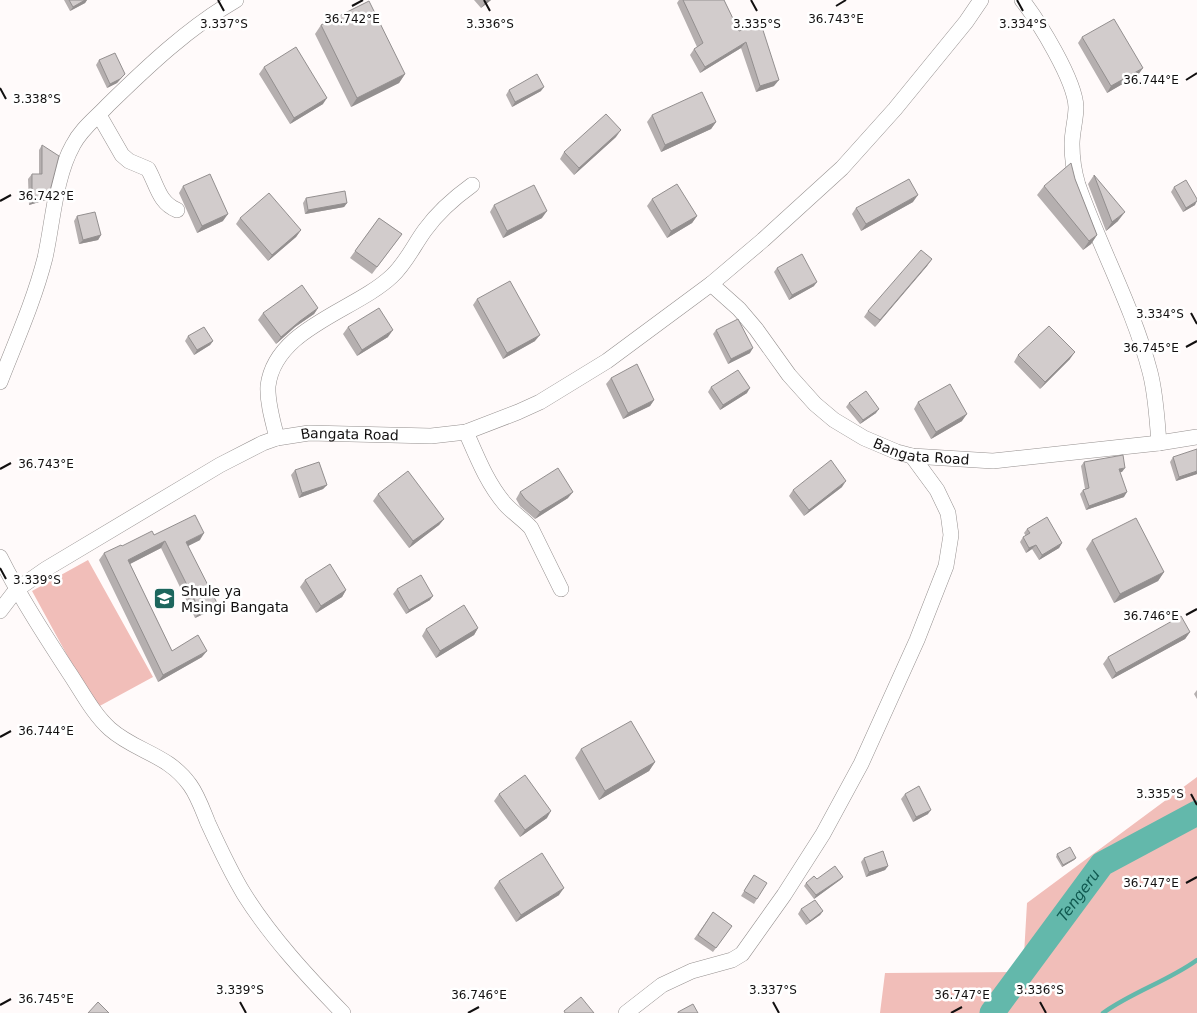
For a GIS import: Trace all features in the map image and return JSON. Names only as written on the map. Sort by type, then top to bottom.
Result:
[{"type":"street","points":[[0,382],[32,302],[45,258],[65,161],[74,143],[85,128],[160,56],[236,0]]},
{"type":"street","name":"Bangata Road","points":[[0,611],[16,590],[46,569],[253,447],[277,438],[309,432],[431,436],[466,432],[540,402],[607,361],[710,284],[764,240],[842,168],[895,108],[966,22],[981,0]]},
{"type":"street","points":[[1022,0],[1036,18],[1071,86],[1076,105],[1072,143],[1073,166],[1092,221],[1142,344],[1151,374],[1159,443]]},
{"type":"street","points":[[99,115],[122,155],[148,169],[164,202],[177,210]]},
{"type":"street","points":[[277,438],[268,385],[275,363],[284,350],[300,335],[377,289],[393,275],[403,264],[426,230],[452,200],[472,185]]},
{"type":"street","name":"Bangata Road","points":[[710,284],[739,309],[789,375],[815,404],[834,420],[864,438],[897,452],[912,456],[993,461],[1159,443],[1197,437]]},
{"type":"street","points":[[466,432],[492,487],[506,505],[531,528],[561,589]]},
{"type":"street","points":[[626,1013],[662,985],[692,971],[732,960],[742,954],[784,895],[823,834],[861,764],[917,640],[946,566],[951,535],[948,514],[937,490],[912,456]]},
{"type":"street","points":[[0,558],[16,590],[93,709],[109,729],[176,768],[191,786],[223,856],[244,893],[269,929],[310,978],[343,1013]]},
{"type":"shaded area","points":[[88,560],[153,677],[96,708],[32,591]]},
{"type":"shaded area","points":[[1197,777],[1197,1013],[880,1013],[885,973],[1023,972],[1027,903]]},
{"type":"building","points":[[69,0],[85,0],[73,7]]},
{"type":"building","points":[[683,0],[724,0],[739,31],[761,24],[779,80],[760,86],[746,42],[705,67],[694,49],[703,43]]},
{"type":"building","points":[[369,1],[405,74],[357,98],[321,25]]},
{"type":"building","points":[[1114,19],[1143,68],[1111,86],[1082,37]]},
{"type":"building","points":[[296,47],[327,98],[294,118],[264,67]]},
{"type":"building","points":[[115,53],[125,74],[110,84],[99,60]]},
{"type":"building","points":[[537,74],[544,87],[515,102],[509,90]]},
{"type":"building","points":[[702,92],[716,122],[665,145],[652,115]]},
{"type":"building","points":[[606,114],[621,130],[579,168],[564,152]]},
{"type":"building","points":[[42,145],[59,156],[49,195],[32,200],[32,174],[42,174]]},
{"type":"building","points":[[1071,163],[1075,179],[1097,235],[1089,241],[1044,186]]},
{"type":"building","points":[[210,174],[228,214],[202,226],[183,186]]},
{"type":"building","points":[[1094,175],[1125,212],[1112,222]]},
{"type":"building","points":[[909,179],[918,195],[866,224],[856,208]]},
{"type":"building","points":[[1186,180],[1197,201],[1186,208],[1174,187]]},
{"type":"building","points":[[677,184],[697,216],[671,231],[652,199]]},
{"type":"building","points":[[534,185],[547,211],[507,231],[494,205]]},
{"type":"building","points":[[345,191],[347,203],[308,210],[306,198]]},
{"type":"building","points":[[269,193],[301,230],[272,255],[240,218]]},
{"type":"building","points":[[95,212],[101,235],[83,240],[77,216]]},
{"type":"building","points":[[379,218],[402,234],[377,267],[355,251]]},
{"type":"building","points":[[921,250],[932,259],[880,320],[868,311]]},
{"type":"building","points":[[802,254],[817,282],[792,295],[777,268]]},
{"type":"building","points":[[510,281],[540,335],[507,353],[477,299]]},
{"type":"building","points":[[302,285],[318,308],[281,337],[263,313]]},
{"type":"building","points":[[379,308],[393,330],[362,350],[348,327]]},
{"type":"building","points":[[738,319],[753,348],[731,359],[716,330]]},
{"type":"building","points":[[1049,326],[1075,352],[1045,382],[1018,355]]},
{"type":"building","points":[[204,327],[213,341],[197,350],[188,336]]},
{"type":"building","points":[[637,364],[654,400],[628,413],[611,378]]},
{"type":"building","points":[[738,370],[750,388],[723,405],[711,387]]},
{"type":"building","points":[[950,384],[967,414],[936,432],[918,402]]},
{"type":"building","points":[[866,391],[879,409],[863,420],[849,403]]},
{"type":"building","points":[[1197,449],[1197,471],[1179,477],[1173,457]]},
{"type":"building","points":[[1123,455],[1125,468],[1119,469],[1127,492],[1089,506],[1083,490],[1089,488],[1084,462]]},
{"type":"building","points":[[831,460],[846,481],[809,510],[793,490]]},
{"type":"building","points":[[319,462],[327,485],[302,493],[295,470]]},
{"type":"building","points":[[558,468],[573,492],[540,512],[520,492]]},
{"type":"building","points":[[408,471],[444,519],[413,541],[378,494]]},
{"type":"building","points":[[195,515],[204,533],[186,542],[217,603],[200,611],[165,541],[128,560],[172,651],[198,635],[207,651],[163,675],[104,553],[152,531],[154,535]]},
{"type":"building","points":[[1047,517],[1062,543],[1042,555],[1036,545],[1029,548],[1023,537],[1030,533],[1027,529]]},
{"type":"building","points":[[1136,518],[1164,572],[1120,594],[1092,540]]},
{"type":"building","points":[[330,564],[346,590],[321,606],[305,580]]},
{"type":"building","points":[[421,575],[433,596],[409,610],[397,589]]},
{"type":"building","points":[[464,605],[478,628],[440,651],[426,629]]},
{"type":"building","points":[[1181,616],[1190,632],[1116,673],[1108,657]]},
{"type":"building","points":[[631,721],[655,762],[605,791],[581,749]]},
{"type":"building","points":[[525,775],[551,811],[525,830],[499,794]]},
{"type":"building","points":[[919,786],[931,810],[916,817],[905,794]]},
{"type":"building","points":[[1070,847],[1076,858],[1063,865],[1057,854]]},
{"type":"building","points":[[883,851],[888,866],[869,872],[864,858]]},
{"type":"building","points":[[542,853],[564,888],[521,915],[499,881]]},
{"type":"building","points":[[835,866],[843,877],[816,895],[806,883],[814,876],[817,879]]},
{"type":"building","points":[[754,875],[767,883],[757,899],[744,891]]},
{"type":"building","points":[[815,900],[823,911],[810,921],[801,909]]},
{"type":"building","points":[[713,912],[732,926],[716,948],[698,935]]},
{"type":"building","points":[[581,997],[594,1013],[565,1013],[564,1011]]},
{"type":"building","points":[[98,1002],[109,1013],[88,1013]]},
{"type":"building","points":[[693,1004],[698,1013],[678,1013],[678,1012]]},
{"type":"waterway","name":"Tengeru","points":[[992,1013],[1102,864],[1197,813]]},
{"type":"waterway","points":[[1103,1013],[1197,960]]},
{"type":"place","name":"Shule ya Msingi Bangata","points":[[165,599]]}]
